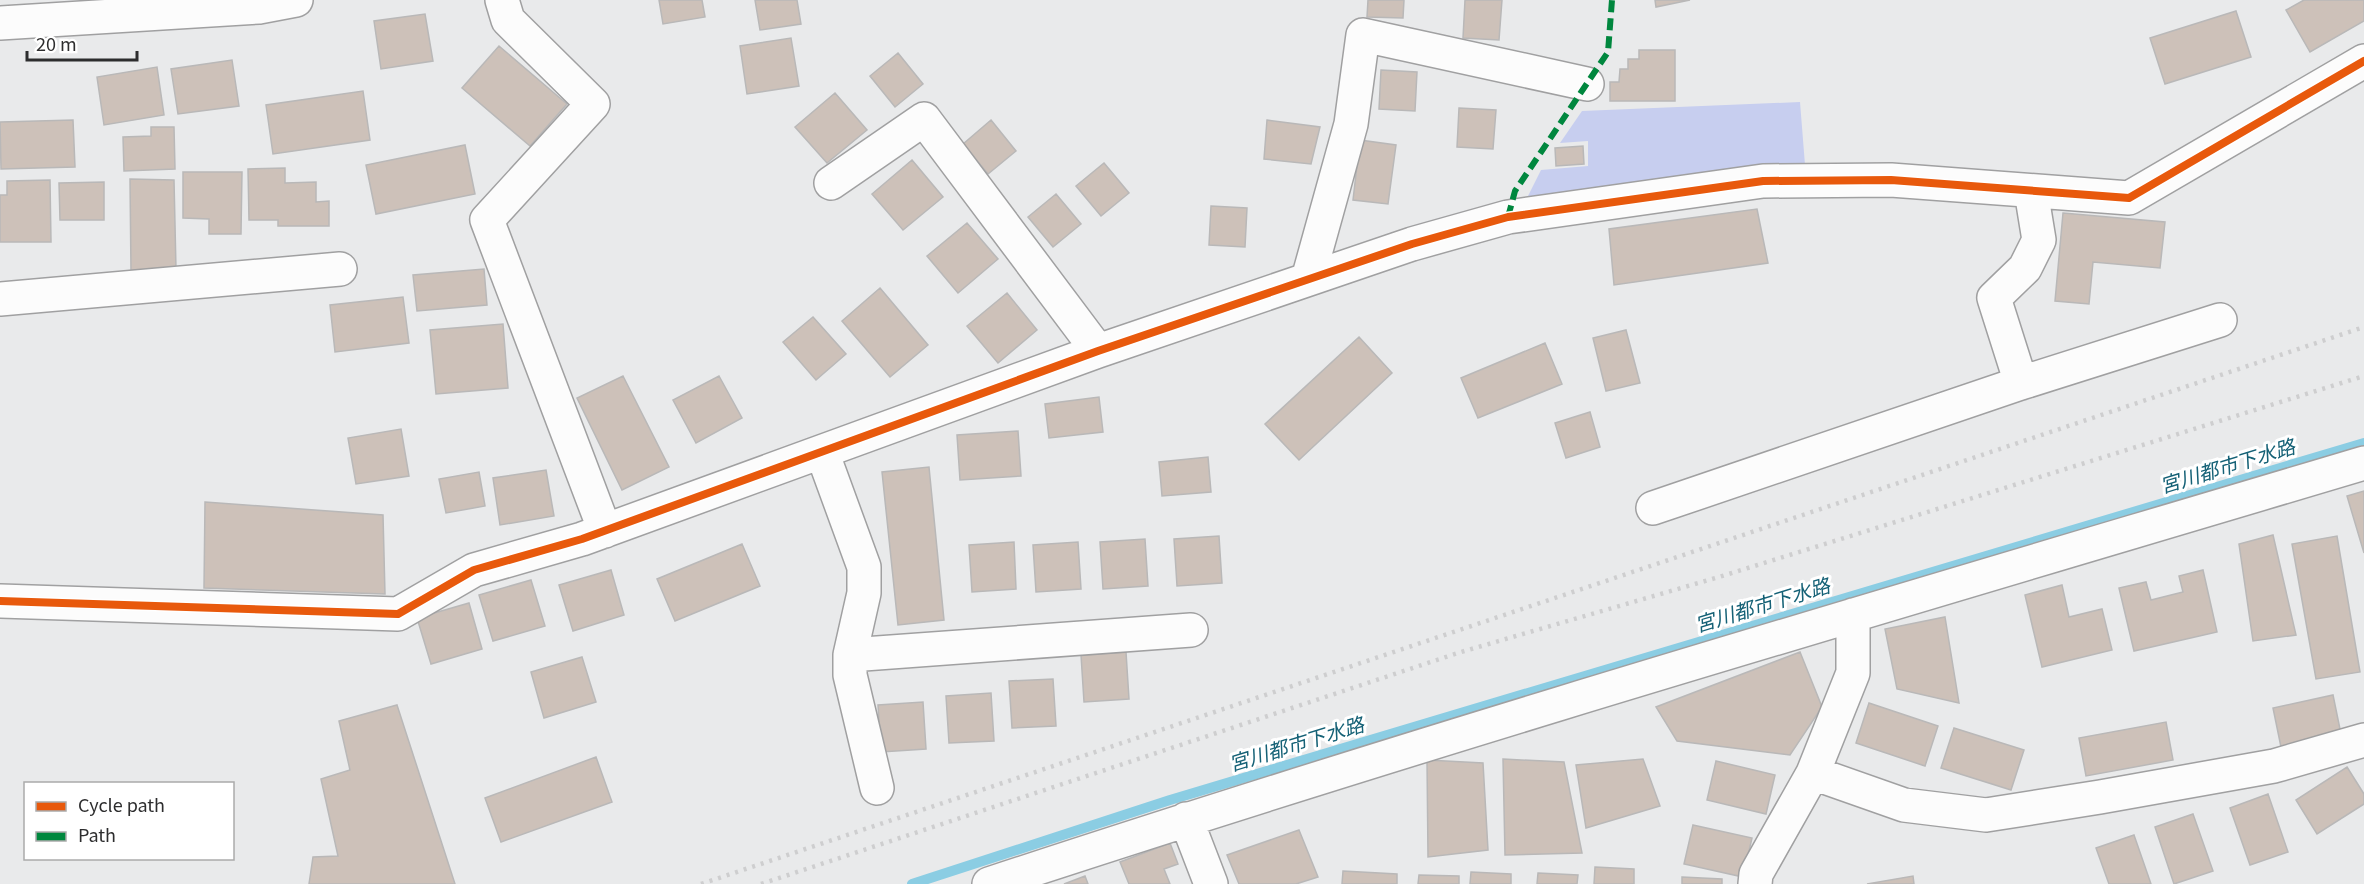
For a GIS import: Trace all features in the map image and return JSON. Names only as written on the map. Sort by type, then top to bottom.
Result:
[{"type":"street","points":[[0,23],[259,7],[296,0]]},
{"type":"street","points":[[502,0],[508,20],[593,104],[487,220],[605,531]]},
{"type":"street","points":[[1308,279],[1351,124],[1363,35],[1587,84]]},
{"type":"street","points":[[0,601],[398,614],[474,570],[605,531],[1098,351],[1412,244],[1508,217],[1763,181],[1891,180],[2129,198],[2364,61]]},
{"type":"street","points":[[831,183],[924,119],[1098,351]]},
{"type":"street","points":[[2021,383],[1994,298],[2025,268],[2039,240],[2031,191]]},
{"type":"street","points":[[0,299],[340,268]]},
{"type":"street","points":[[1653,508],[2021,383],[2220,320]]},
{"type":"street","points":[[822,452],[864,567],[864,593],[850,655],[850,675],[877,788]]},
{"type":"street","points":[[989,884],[1186,819],[1853,615],[2364,463]]},
{"type":"street","points":[[1755,884],[1756,874],[1813,772],[1853,673],[1853,615]]},
{"type":"street","points":[[850,655],[1191,630]]},
{"type":"street","points":[[1813,772],[1904,805],[1986,815],[2274,766],[2364,740]]},
{"type":"street","points":[[1186,819],[1211,884]]},
{"type":"shaded area","points":[[1800,102],[1805,165],[1525,202],[1541,170],[1588,166],[1588,141],[1560,143],[1582,111]]},
{"type":"building","points":[[659,0],[702,0],[705,17],[663,24]]},
{"type":"building","points":[[755,0],[797,0],[801,24],[760,30]]},
{"type":"building","points":[[1368,0],[1404,0],[1403,18],[1367,17]]},
{"type":"building","points":[[1465,0],[1502,0],[1499,40],[1463,38]]},
{"type":"building","points":[[1655,0],[1690,0],[1656,7]]},
{"type":"building","points":[[2304,0],[2364,0],[2364,21],[2310,52],[2286,10]]},
{"type":"building","points":[[2236,11],[2251,57],[2165,84],[2150,38]]},
{"type":"building","points":[[425,14],[433,61],[381,69],[374,21]]},
{"type":"building","points":[[791,38],[799,86],[747,94],[740,46]]},
{"type":"building","points":[[499,46],[567,104],[530,146],[462,88]]},
{"type":"building","points":[[1639,50],[1675,50],[1675,101],[1610,101],[1610,82],[1619,82],[1620,69],[1628,69],[1628,59],[1639,59]]},
{"type":"building","points":[[898,53],[923,84],[895,107],[870,76]]},
{"type":"building","points":[[232,60],[239,106],[178,114],[171,69]]},
{"type":"building","points":[[157,67],[164,115],[104,125],[97,77]]},
{"type":"building","points":[[1381,70],[1417,72],[1415,111],[1379,109]]},
{"type":"building","points":[[363,91],[370,140],[273,154],[266,105]]},
{"type":"building","points":[[835,93],[867,130],[827,163],[795,127]]},
{"type":"building","points":[[1459,108],[1496,110],[1493,149],[1457,147]]},
{"type":"building","points":[[73,120],[75,167],[1,169],[0,122]]},
{"type":"building","points":[[991,120],[1016,151],[988,174],[963,144]]},
{"type":"building","points":[[1267,120],[1320,127],[1311,164],[1264,159]]},
{"type":"building","points":[[151,127],[174,127],[175,169],[124,171],[123,137],[151,136]]},
{"type":"building","points":[[1360,140],[1396,145],[1388,204],[1353,200]]},
{"type":"building","points":[[465,145],[475,194],[376,214],[366,165]]},
{"type":"building","points":[[1583,146],[1584,164],[1556,166],[1555,148]]},
{"type":"building","points":[[912,160],[943,197],[903,230],[872,194]]},
{"type":"building","points":[[1104,163],[1129,193],[1101,216],[1076,186]]},
{"type":"building","points":[[285,168],[285,183],[316,182],[316,202],[329,201],[329,226],[278,226],[278,220],[249,220],[248,169]]},
{"type":"building","points":[[183,172],[242,172],[241,234],[209,234],[209,219],[183,218]]},
{"type":"building","points":[[130,179],[174,180],[176,269],[131,272]]},
{"type":"building","points":[[50,180],[51,242],[0,242],[0,195],[7,195],[7,181]]},
{"type":"building","points":[[104,182],[104,220],[60,220],[59,183]]},
{"type":"building","points":[[1056,194],[1081,224],[1053,247],[1028,217]]},
{"type":"building","points":[[1211,206],[1247,208],[1245,247],[1209,245]]},
{"type":"building","points":[[1757,209],[1768,263],[1614,285],[1609,229]]},
{"type":"building","points":[[2063,213],[2165,222],[2160,268],[2093,262],[2089,304],[2055,301]]},
{"type":"building","points":[[967,223],[998,259],[958,293],[927,256]]},
{"type":"building","points":[[484,269],[487,305],[417,311],[413,275]]},
{"type":"building","points":[[880,288],[928,345],[890,377],[842,321]]},
{"type":"building","points":[[1007,293],[1037,330],[998,363],[967,326]]},
{"type":"building","points":[[403,297],[409,343],[335,352],[330,305]]},
{"type":"building","points":[[813,317],[846,354],[816,380],[783,342]]},
{"type":"building","points":[[503,324],[508,388],[436,394],[430,330]]},
{"type":"building","points":[[1626,330],[1640,383],[1606,391],[1593,338]]},
{"type":"building","points":[[1359,337],[1392,373],[1299,460],[1265,424]]},
{"type":"building","points":[[1545,343],[1562,384],[1478,418],[1461,378]]},
{"type":"building","points":[[623,376],[669,467],[622,490],[577,398]]},
{"type":"building","points":[[719,376],[742,418],[696,443],[673,400]]},
{"type":"building","points":[[1099,397],[1103,432],[1049,438],[1045,404]]},
{"type":"building","points":[[1590,412],[1600,447],[1566,458],[1555,423]]},
{"type":"building","points":[[401,429],[409,476],[356,484],[348,438]]},
{"type":"building","points":[[1018,431],[1021,476],[960,480],[957,435]]},
{"type":"building","points":[[1208,457],[1211,492],[1162,496],[1159,462]]},
{"type":"building","points":[[929,467],[944,620],[898,625],[882,472]]},
{"type":"building","points":[[546,470],[554,516],[500,525],[493,478]]},
{"type":"building","points":[[479,472],[485,506],[446,513],[439,479]]},
{"type":"building","points":[[2364,491],[2364,553],[2347,496]]},
{"type":"building","points":[[205,502],[383,515],[385,594],[204,588]]},
{"type":"building","points":[[2273,535],[2296,635],[2253,641],[2239,544]]},
{"type":"building","points":[[1219,536],[1222,583],[1177,586],[1174,539]]},
{"type":"building","points":[[2337,536],[2360,672],[2316,679],[2292,544]]},
{"type":"building","points":[[1145,539],[1148,586],[1103,589],[1100,542]]},
{"type":"building","points":[[1014,542],[1016,589],[972,592],[969,545]]},
{"type":"building","points":[[1078,542],[1081,589],[1036,592],[1033,545]]},
{"type":"building","points":[[742,544],[760,586],[675,621],[657,579]]},
{"type":"building","points":[[611,570],[624,615],[573,631],[559,585]]},
{"type":"building","points":[[2203,570],[2217,632],[2134,651],[2119,588],[2146,582],[2151,600],[2183,592],[2179,576]]},
{"type":"building","points":[[531,580],[545,626],[493,641],[479,595]]},
{"type":"building","points":[[2062,585],[2069,617],[2102,609],[2112,650],[2042,667],[2025,595]]},
{"type":"building","points":[[469,603],[482,649],[431,664],[417,618]]},
{"type":"building","points":[[1945,617],[1959,703],[1897,689],[1885,629]]},
{"type":"building","points":[[1126,652],[1129,699],[1084,702],[1081,655]]},
{"type":"building","points":[[1800,652],[1822,707],[1790,755],[1677,741],[1656,707]]},
{"type":"building","points":[[582,657],[596,702],[544,718],[531,672]]},
{"type":"building","points":[[1053,679],[1056,726],[1012,728],[1009,681]]},
{"type":"building","points":[[991,693],[994,741],[949,743],[946,696]]},
{"type":"building","points":[[2333,695],[2341,734],[2281,747],[2273,708]]},
{"type":"building","points":[[923,702],[926,749],[881,752],[878,705]]},
{"type":"building","points":[[1869,703],[1938,726],[1925,766],[1856,743]]},
{"type":"building","points":[[397,705],[455,884],[309,884],[313,857],[338,856],[321,779],[350,770],[339,721]]},
{"type":"building","points":[[2166,722],[2173,760],[2086,776],[2079,738]]},
{"type":"building","points":[[1954,728],[2024,750],[2011,790],[1941,768]]},
{"type":"building","points":[[596,757],[612,802],[501,842],[485,798]]},
{"type":"building","points":[[1503,759],[1564,762],[1582,853],[1505,855]]},
{"type":"building","points":[[1643,759],[1660,806],[1586,828],[1576,765]]},
{"type":"building","points":[[1427,760],[1483,763],[1488,850],[1428,857]]},
{"type":"building","points":[[1716,761],[1775,775],[1766,814],[1707,800]]},
{"type":"building","points":[[2347,767],[2364,794],[2364,804],[2317,834],[2296,800]]},
{"type":"building","points":[[2268,794],[2288,852],[2250,865],[2230,808]]},
{"type":"building","points":[[2193,814],[2213,871],[2174,884],[2155,827]]},
{"type":"building","points":[[1693,825],[1752,838],[1743,877],[1684,864]]},
{"type":"building","points":[[1299,830],[1318,877],[1296,884],[1239,884],[1227,855]]},
{"type":"building","points":[[2134,835],[2151,884],[2109,884],[2096,848]]},
{"type":"building","points":[[1170,843],[1178,864],[1164,869],[1170,884],[1129,884],[1120,862]]},
{"type":"building","points":[[1595,867],[1634,869],[1634,884],[1594,884]]},
{"type":"building","points":[[1343,871],[1397,874],[1397,884],[1342,884]]},
{"type":"building","points":[[1471,872],[1511,874],[1511,884],[1470,884]]},
{"type":"building","points":[[1538,873],[1578,875],[1577,884],[1537,884]]},
{"type":"building","points":[[1419,875],[1459,876],[1459,884],[1418,884]]},
{"type":"building","points":[[1085,876],[1088,884],[1064,884]]},
{"type":"building","points":[[1913,876],[1914,884],[1867,884]]},
{"type":"building","points":[[1682,877],[1722,879],[1722,884],[1682,884]]},
{"type":"waterway","name":"宮川都市下水路","points":[[912,884],[1170,800],[2364,443]]},
{"type":"railway","points":[[701,884],[2364,327]]},
{"type":"railway","points":[[761,884],[1461,652],[1719,577],[2364,376]]},
{"type":"marked path","points":[[1508,217],[1515,191],[1608,52],[1612,0]]},
{"type":"cycle path","points":[[0,601],[398,614],[474,570],[582,539],[1098,351],[1412,244],[1508,217],[1763,181],[1891,180],[2129,198],[2364,61]]}]
